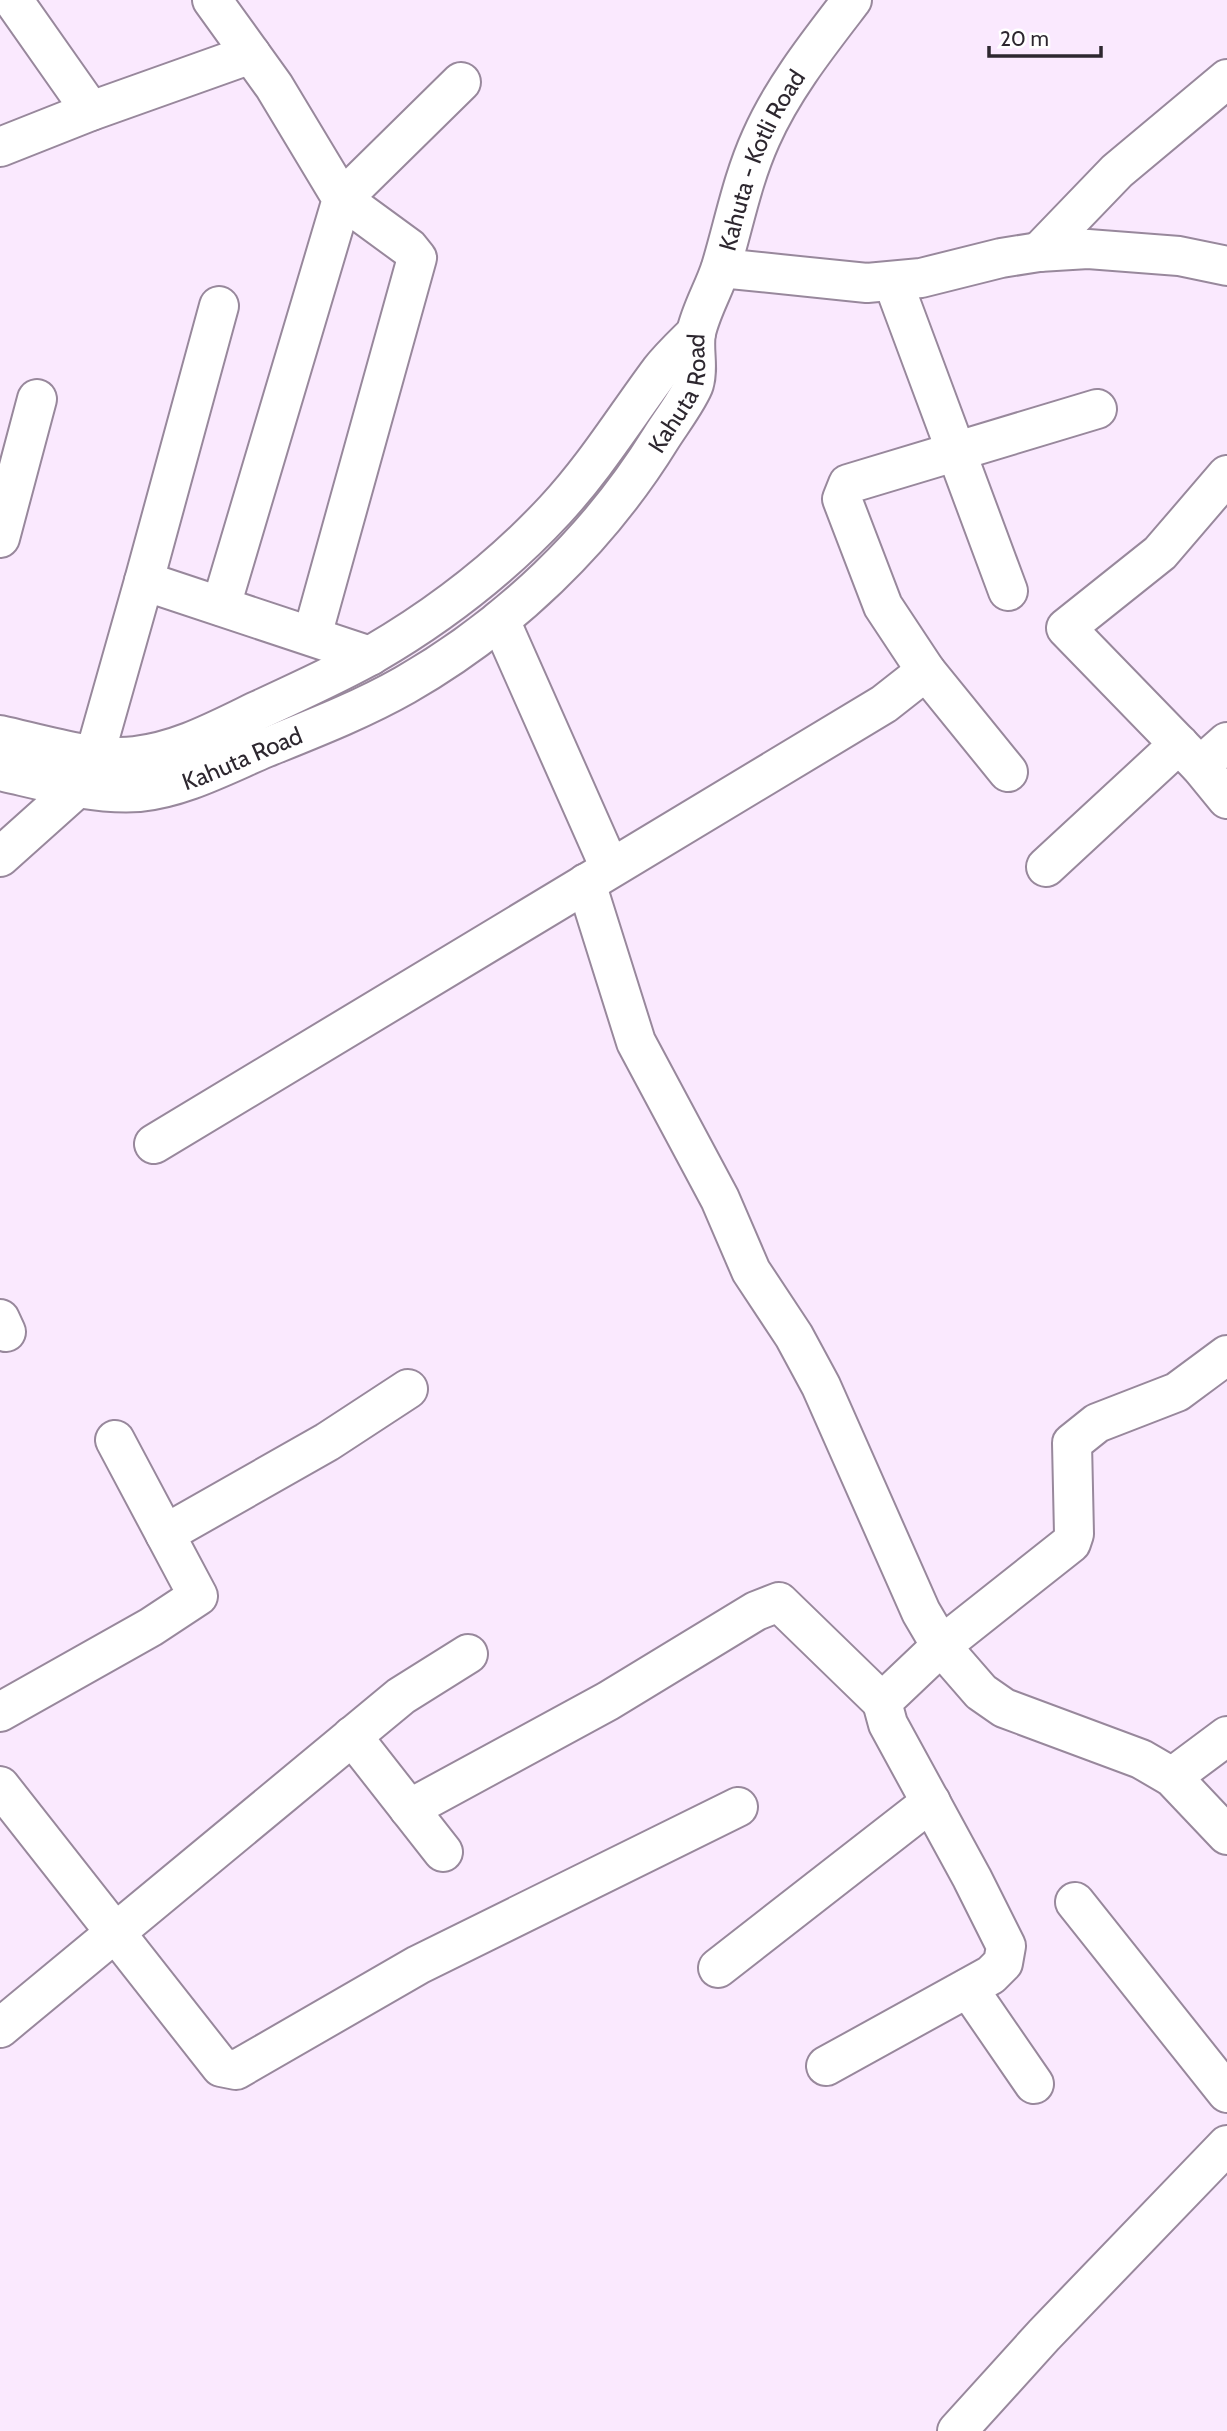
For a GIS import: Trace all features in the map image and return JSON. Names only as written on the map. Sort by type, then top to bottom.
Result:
[{"type":"street","points":[[13,0],[91,111]]},
{"type":"street","points":[[212,0],[274,86],[342,199],[409,248],[417,258],[312,636]]},
{"type":"street","name":"Kahuta - Kotli Road","points":[[696,332],[721,268],[741,190],[761,137],[793,81],[852,0]]},
{"type":"street","points":[[0,147],[91,111],[251,54]]},
{"type":"street","points":[[1039,252],[1117,170],[1227,79]]},
{"type":"street","points":[[221,606],[342,199],[461,82]]},
{"type":"street","points":[[721,268],[867,284],[921,278],[1001,258],[1088,249],[1179,256],[1227,267]]},
{"type":"street","points":[[893,282],[1008,591]]},
{"type":"street","points":[[95,754],[219,306]]},
{"type":"street","name":"Kahuta Road","points":[[0,771],[76,789],[138,792],[163,788],[199,776],[319,726],[403,686],[500,620],[541,585],[585,539],[631,483],[694,384],[696,332]]},
{"type":"street","name":"Kahuta Road","points":[[0,735],[95,754],[133,757],[158,753],[193,741],[370,656],[471,588],[509,556],[591,469],[662,369],[696,332]]},
{"type":"street","points":[[0,538],[37,399]]},
{"type":"street","points":[[1008,772],[926,671],[883,606],[842,499],[848,484],[1097,409]]},
{"type":"street","points":[[1227,475],[1160,553],[1066,628],[1202,751],[1227,799]]},
{"type":"street","points":[[144,581],[370,656]]},
{"type":"street","points":[[500,620],[598,876],[636,1042],[720,1199],[751,1271],[794,1336],[821,1386],[921,1612],[941,1646],[981,1692],[1004,1708],[1141,1759],[1172,1777],[1227,1835]]},
{"type":"street","points":[[154,1144],[884,705],[926,671]]},
{"type":"street","points":[[1046,867],[1202,751]]},
{"type":"street","points":[[0,857],[76,789]]},
{"type":"street","points":[[882,1702],[941,1646],[1071,1543],[1074,1534],[1072,1443],[1097,1423],[1177,1391],[1227,1355]]},
{"type":"street","points":[[165,1534],[327,1442],[408,1389]]},
{"type":"street","points":[[0,1713],[151,1627],[198,1596],[115,1440]]},
{"type":"street","points":[[409,1809],[608,1701],[756,1611],[779,1602],[882,1702],[888,1724],[1006,1945],[1003,1963],[991,1975],[826,2066]]},
{"type":"street","points":[[0,2028],[401,1696],[468,1654]]},
{"type":"street","points":[[352,1736],[443,1852]]},
{"type":"street","points":[[1172,1777],[1227,1736]]},
{"type":"street","points":[[0,1786],[221,2067],[236,2070],[418,1965],[738,1807]]},
{"type":"street","points":[[718,1968],[931,1802]]},
{"type":"street","points":[[1075,1902],[1227,2093]]},
{"type":"street","points":[[968,1988],[1034,2084]]},
{"type":"street","points":[[957,2431],[1044,2335],[1227,2145]]}]
